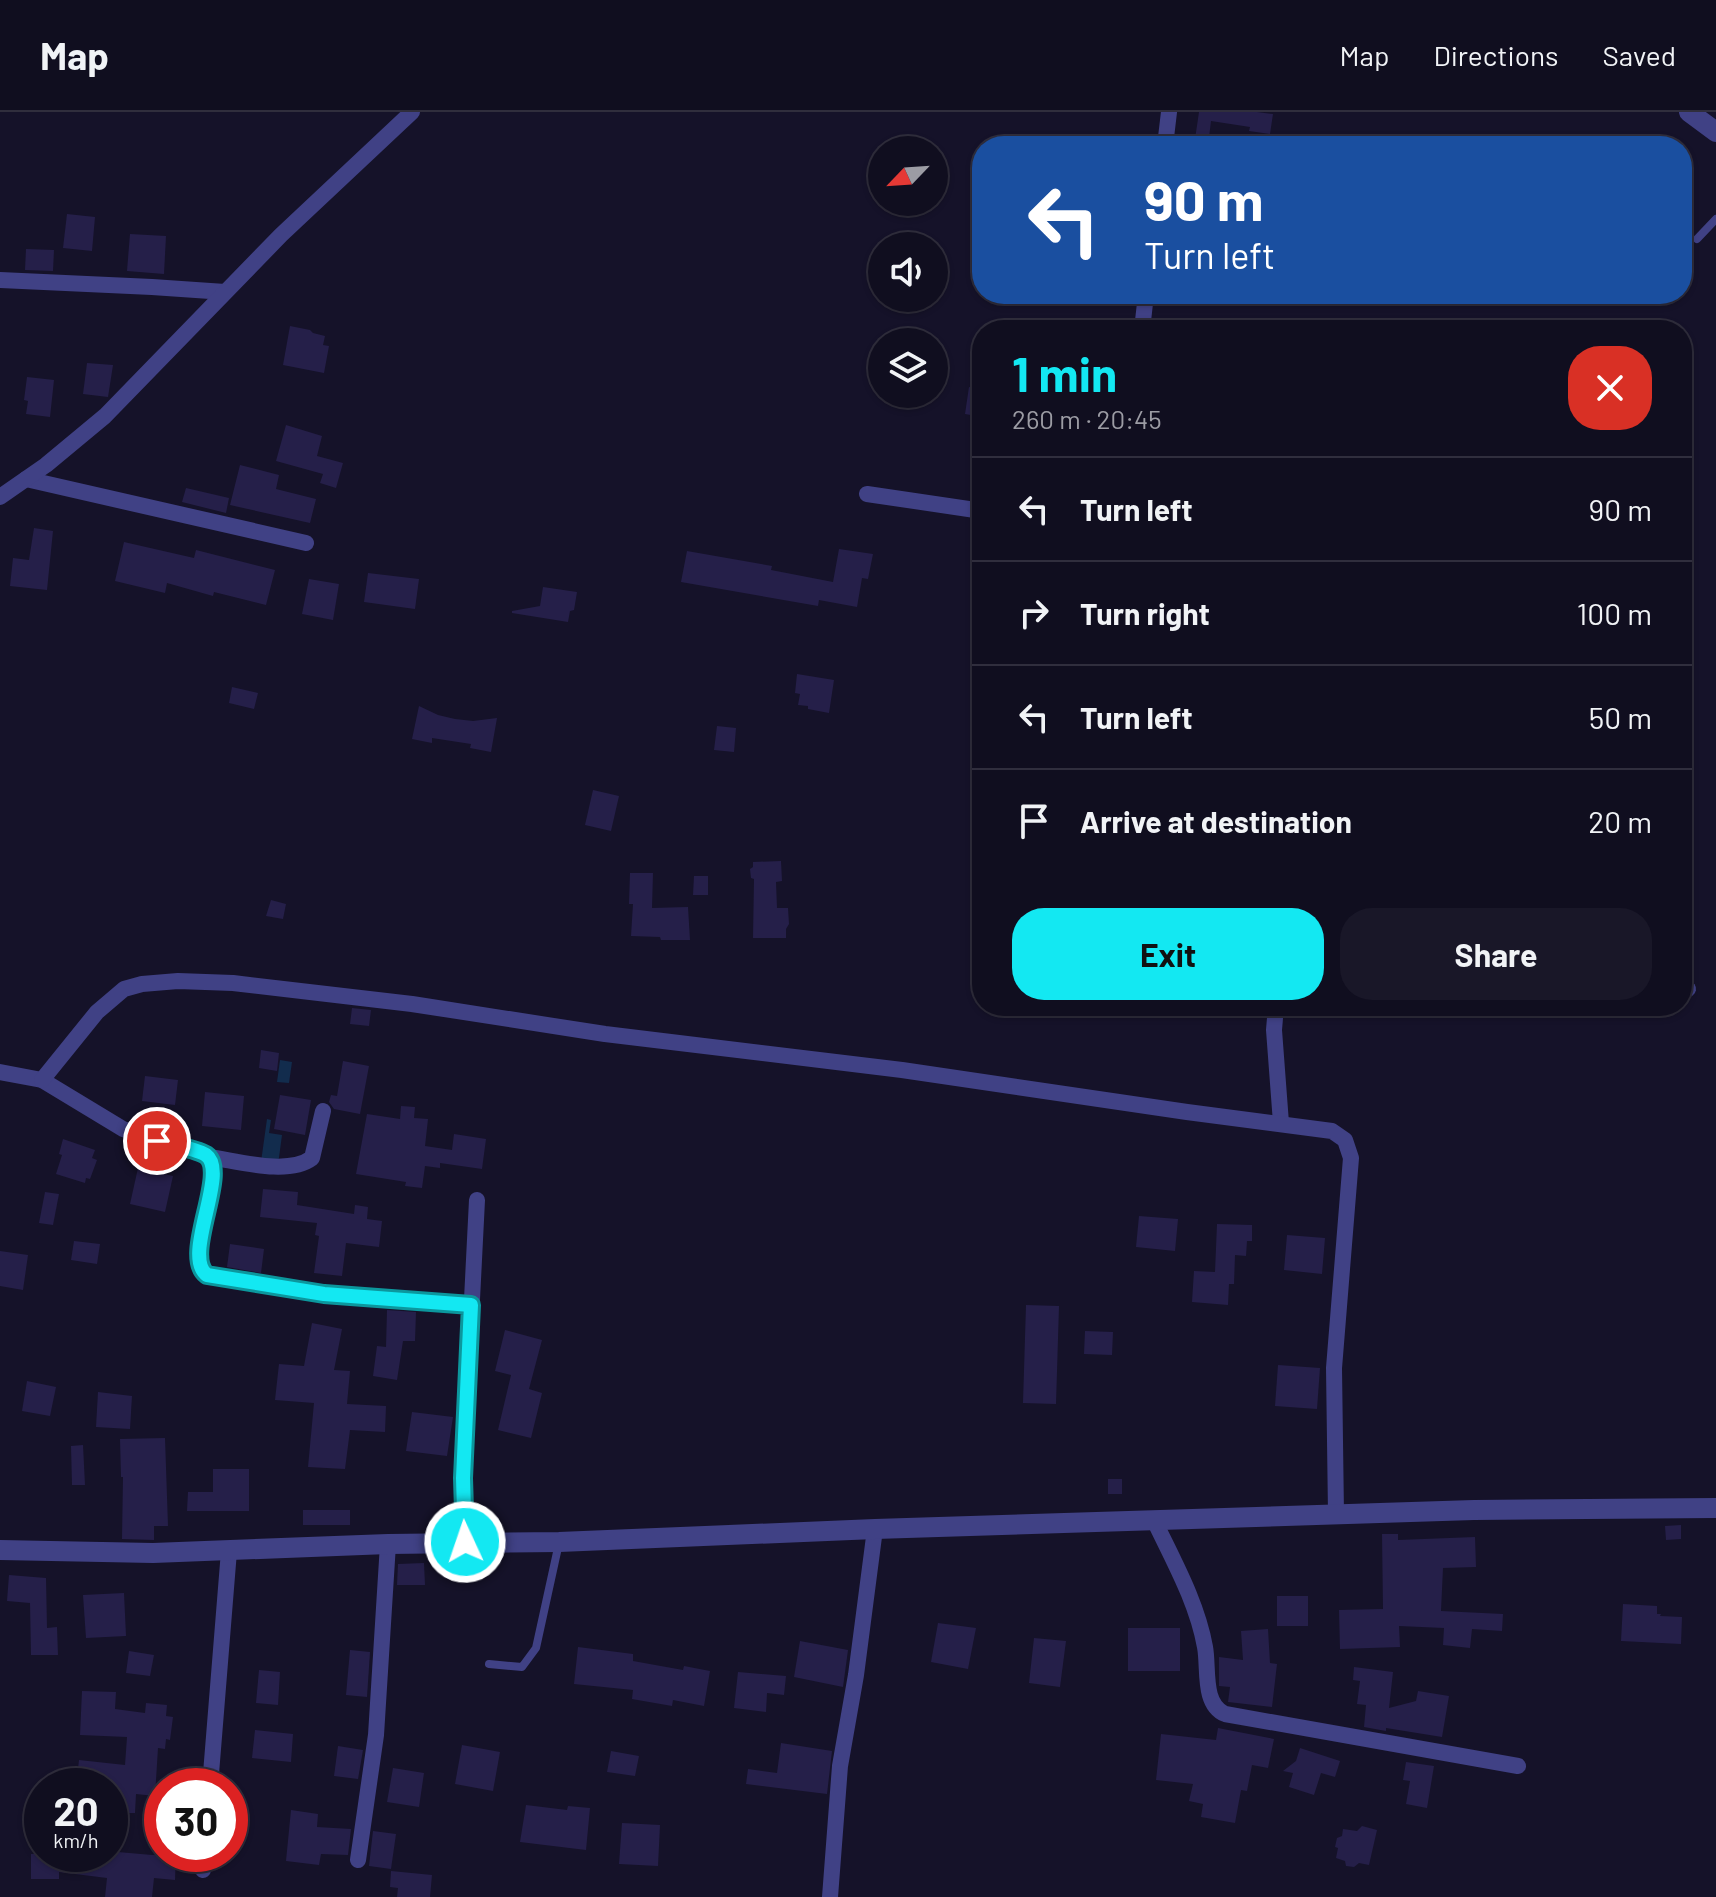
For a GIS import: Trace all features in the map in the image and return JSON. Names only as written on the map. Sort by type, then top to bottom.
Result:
[{"type":"street","points":[[0,497],[74,444],[105,416],[290,226],[412,112]]},
{"type":"street","points":[[1166,136],[1169,112]]},
{"type":"street","points":[[1689,112],[1716,132]]},
{"type":"street","points":[[0,280],[225,292]]},
{"type":"street","points":[[26,479],[306,543]]},
{"type":"street","points":[[867,494],[972,510]]},
{"type":"street","points":[[42,1080],[97,1012],[124,989],[142,984],[205,982],[270,986],[397,1002],[605,1034],[902,1070],[1332,1131],[1345,1140],[1351,1158],[1334,1368],[1336,1514]]},
{"type":"street","points":[[1275,1016],[1281,1123]]},
{"type":"street","points":[[0,1072],[42,1080],[123,1129],[157,1141],[209,1157],[282,1167],[304,1164],[312,1158],[323,1111]]},
{"type":"street","points":[[209,1157],[214,1168],[198,1262],[202,1272],[207,1275],[324,1294],[471,1305]]},
{"type":"street","points":[[465,1542],[463,1478],[477,1200]]},
{"type":"street","points":[[0,1550],[78,1553],[229,1551],[1474,1510],[1716,1508]]},
{"type":"street","points":[[1154,1520],[1196,1614],[1205,1646],[1211,1699],[1218,1711],[1518,1766]]},
{"type":"street","points":[[830,1897],[839,1777],[875,1529]]},
{"type":"street","points":[[358,1860],[376,1735],[388,1544]]},
{"type":"street","points":[[211,1768],[229,1551]]},
{"type":"lane","points":[[1697,239],[1716,219]]},
{"type":"lane","points":[[489,1664],[522,1667],[536,1648],[559,1542]]},
{"type":"water","points":[[280,1060],[292,1062],[289,1083],[277,1082]]},
{"type":"water","points":[[267,1119],[271,1120],[269,1133],[282,1135],[278,1165],[261,1162]]},
{"type":"building","points":[[1199,112],[1273,114],[1270,134],[1249,131],[1250,127],[1211,121],[1209,136],[1195,136]]},
{"type":"building","points":[[67,214],[95,217],[92,251],[63,248]]},
{"type":"building","points":[[130,234],[166,236],[164,274],[127,271]]},
{"type":"building","points":[[26,249],[54,250],[53,271],[25,270]]},
{"type":"building","points":[[290,326],[325,336],[323,345],[329,346],[324,373],[283,365]]},
{"type":"building","points":[[87,363],[113,365],[108,397],[83,394]]},
{"type":"building","points":[[27,377],[54,380],[50,417],[26,414]]},
{"type":"building","points":[[969,387],[972,387],[972,415],[965,414]]},
{"type":"building","points":[[286,425],[322,436],[317,456],[343,463],[336,488],[320,483],[323,474],[276,461]]},
{"type":"building","points":[[240,465],[279,475],[276,489],[316,499],[310,523],[230,505]]},
{"type":"building","points":[[186,488],[229,498],[226,513],[182,502]]},
{"type":"building","points":[[34,528],[53,531],[47,590],[10,586],[13,558],[29,560]]},
{"type":"building","points":[[124,542],[194,558],[196,550],[275,570],[266,605],[214,592],[213,596],[167,583],[165,593],[115,581]]},
{"type":"building","points":[[839,549],[873,554],[868,579],[862,578],[857,607],[819,600],[818,606],[681,582],[687,551],[772,566],[771,570],[833,582]]},
{"type":"building","points":[[368,573],[419,579],[415,609],[364,602]]},
{"type":"building","points":[[309,579],[339,584],[333,620],[302,614]]},
{"type":"building","points":[[543,587],[577,592],[568,622],[512,613],[540,606]]},
{"type":"building","points":[[797,674],[834,680],[829,713],[798,705],[800,694],[795,693]]},
{"type":"building","points":[[232,687],[258,693],[254,709],[229,703]]},
{"type":"building","points":[[419,706],[455,719],[473,721],[497,718],[491,752],[470,748],[471,744],[432,738],[432,743],[412,739]]},
{"type":"building","points":[[717,726],[736,728],[734,752],[714,750]]},
{"type":"building","points":[[593,790],[619,796],[611,831],[585,825]]},
{"type":"building","points":[[781,861],[782,881],[776,882],[777,908],[788,908],[786,938],[753,938],[754,879],[751,878],[750,869],[753,862]]},
{"type":"building","points":[[630,873],[653,873],[652,908],[688,907],[690,940],[631,936],[633,904],[629,904]]},
{"type":"building","points":[[694,876],[708,876],[708,895],[693,895]]},
{"type":"building","points":[[271,900],[286,904],[283,919],[266,916]]},
{"type":"building","points":[[352,1008],[371,1010],[369,1026],[350,1024]]},
{"type":"building","points":[[261,1050],[279,1053],[277,1071],[259,1068]]},
{"type":"building","points":[[343,1061],[369,1066],[360,1114],[334,1109],[329,1102],[331,1095],[337,1096]]},
{"type":"building","points":[[145,1076],[178,1080],[175,1105],[142,1101]]},
{"type":"building","points":[[205,1092],[244,1096],[241,1130],[202,1126]]},
{"type":"building","points":[[280,1095],[311,1100],[305,1135],[274,1129]]},
{"type":"building","points":[[401,1106],[415,1107],[414,1118],[428,1119],[425,1146],[452,1150],[454,1134],[486,1139],[482,1169],[440,1163],[440,1168],[425,1166],[422,1188],[405,1186],[406,1182],[356,1174],[367,1114],[400,1119]]},
{"type":"building","points":[[63,1139],[95,1150],[92,1158],[97,1160],[90,1179],[86,1178],[85,1183],[56,1174]]},
{"type":"building","points":[[138,1168],[173,1176],[165,1212],[130,1204]]},
{"type":"building","points":[[263,1189],[298,1192],[297,1205],[354,1214],[355,1205],[368,1207],[367,1219],[382,1221],[379,1247],[346,1243],[342,1276],[314,1273],[319,1236],[315,1235],[317,1223],[260,1217]]},
{"type":"building","points":[[45,1192],[59,1194],[53,1225],[39,1223]]},
{"type":"building","points":[[1139,1216],[1178,1219],[1175,1251],[1136,1247]]},
{"type":"building","points":[[1217,1224],[1252,1225],[1252,1241],[1247,1241],[1246,1256],[1235,1255],[1234,1284],[1229,1284],[1228,1305],[1192,1302],[1194,1271],[1215,1272]]},
{"type":"building","points":[[1287,1235],[1325,1238],[1322,1274],[1284,1270]]},
{"type":"building","points":[[74,1241],[100,1244],[97,1264],[71,1260]]},
{"type":"building","points":[[230,1244],[264,1249],[261,1273],[227,1267]]},
{"type":"building","points":[[0,1251],[28,1255],[23,1290],[0,1286]]},
{"type":"building","points":[[1026,1305],[1059,1306],[1056,1404],[1023,1403]]},
{"type":"building","points":[[387,1310],[416,1312],[415,1341],[403,1341],[397,1380],[373,1376],[377,1346],[386,1347]]},
{"type":"building","points":[[312,1323],[342,1329],[334,1370],[350,1371],[347,1404],[386,1406],[385,1432],[350,1430],[345,1469],[308,1467],[314,1403],[275,1400],[279,1364],[304,1366]]},
{"type":"building","points":[[505,1330],[542,1340],[529,1389],[542,1393],[531,1438],[498,1430],[511,1375],[495,1371]]},
{"type":"building","points":[[1085,1331],[1113,1332],[1112,1355],[1084,1354]]},
{"type":"building","points":[[1278,1365],[1320,1368],[1317,1409],[1275,1406]]},
{"type":"building","points":[[27,1381],[56,1387],[50,1416],[22,1411]]},
{"type":"building","points":[[98,1392],[132,1396],[130,1429],[96,1427]]},
{"type":"building","points":[[412,1412],[453,1417],[447,1456],[406,1451]]},
{"type":"building","points":[[165,1438],[168,1526],[154,1526],[154,1540],[122,1539],[120,1439]]},
{"type":"building","points":[[83,1445],[85,1485],[72,1485],[71,1446]]},
{"type":"building","points":[[213,1469],[249,1469],[249,1511],[187,1511],[188,1492],[213,1492]]},
{"type":"building","points":[[1108,1479],[1122,1479],[1122,1494],[1108,1494]]},
{"type":"building","points":[[303,1510],[350,1510],[350,1525],[303,1525]]},
{"type":"building","points":[[1681,1525],[1681,1539],[1666,1540],[1665,1526]]},
{"type":"building","points":[[1382,1534],[1398,1534],[1398,1540],[1475,1537],[1476,1567],[1443,1568],[1441,1611],[1503,1614],[1502,1631],[1472,1629],[1470,1648],[1443,1645],[1444,1628],[1399,1626],[1400,1647],[1340,1649],[1339,1610],[1383,1609]]},
{"type":"building","points":[[424,1563],[425,1585],[397,1585],[398,1564]]},
{"type":"building","points":[[9,1575],[46,1578],[47,1628],[57,1627],[58,1655],[31,1655],[30,1603],[7,1601]]},
{"type":"building","points":[[124,1593],[126,1636],[86,1638],[83,1595]]},
{"type":"building","points":[[1277,1596],[1308,1596],[1308,1626],[1277,1626]]},
{"type":"building","points":[[1623,1604],[1657,1606],[1660,1616],[1682,1617],[1681,1644],[1621,1641]]},
{"type":"building","points":[[938,1623],[976,1628],[968,1669],[931,1662]]},
{"type":"building","points":[[1128,1628],[1180,1628],[1180,1671],[1128,1671]]},
{"type":"building","points":[[1268,1629],[1270,1663],[1277,1664],[1272,1707],[1228,1702],[1230,1687],[1219,1686],[1219,1657],[1243,1660],[1241,1631]]},
{"type":"building","points":[[1034,1638],[1066,1641],[1060,1687],[1029,1683]]},
{"type":"building","points":[[800,1641],[848,1650],[843,1687],[794,1677]]},
{"type":"building","points":[[578,1647],[633,1654],[633,1661],[683,1670],[684,1666],[710,1671],[704,1706],[673,1700],[672,1706],[632,1699],[633,1690],[574,1684]]},
{"type":"building","points":[[350,1650],[370,1652],[367,1697],[346,1695]]},
{"type":"building","points":[[129,1651],[154,1655],[150,1676],[126,1673]]},
{"type":"building","points":[[1354,1667],[1393,1672],[1389,1708],[1416,1701],[1418,1691],[1449,1696],[1442,1737],[1364,1727],[1366,1705],[1357,1704],[1360,1681],[1353,1680]]},
{"type":"building","points":[[259,1670],[280,1672],[278,1705],[256,1703]]},
{"type":"building","points":[[738,1672],[786,1676],[784,1695],[767,1693],[766,1712],[734,1708]]},
{"type":"building","points":[[82,1691],[116,1692],[115,1709],[145,1713],[146,1703],[167,1705],[166,1716],[173,1717],[170,1740],[166,1739],[165,1749],[158,1748],[157,1768],[144,1768],[144,1795],[136,1794],[135,1813],[128,1813],[128,1768],[78,1768],[79,1760],[125,1765],[127,1737],[80,1735]]},
{"type":"building","points":[[1218,1728],[1274,1739],[1268,1768],[1252,1765],[1247,1791],[1241,1790],[1235,1823],[1201,1817],[1203,1804],[1189,1801],[1193,1784],[1156,1780],[1161,1734],[1216,1740]]},
{"type":"building","points":[[255,1730],[293,1734],[291,1762],[252,1758]]},
{"type":"building","points":[[781,1743],[832,1751],[827,1794],[746,1784],[748,1769],[777,1773]]},
{"type":"building","points":[[462,1745],[500,1752],[493,1791],[455,1784]]},
{"type":"building","points":[[338,1746],[363,1750],[358,1779],[334,1776]]},
{"type":"building","points":[[1300,1748],[1340,1761],[1335,1777],[1321,1773],[1314,1795],[1289,1787],[1293,1773],[1283,1771],[1296,1761]]},
{"type":"building","points":[[611,1751],[639,1756],[635,1776],[607,1772]]},
{"type":"building","points":[[1406,1762],[1434,1766],[1427,1808],[1406,1804],[1410,1781],[1403,1780]]},
{"type":"building","points":[[393,1768],[424,1773],[419,1807],[387,1802]]},
{"type":"building","points":[[526,1805],[567,1810],[568,1806],[590,1808],[586,1850],[520,1842]]},
{"type":"building","points":[[291,1810],[318,1814],[317,1827],[351,1829],[348,1855],[321,1854],[319,1865],[286,1861]]},
{"type":"building","points":[[622,1823],[660,1825],[658,1866],[619,1864]]},
{"type":"building","points":[[1362,1826],[1377,1830],[1369,1865],[1359,1863],[1354,1867],[1346,1866],[1345,1861],[1336,1858],[1337,1838],[1342,1836],[1343,1829],[1357,1831]]},
{"type":"building","points":[[373,1831],[396,1834],[391,1869],[369,1866]]},
{"type":"building","points":[[128,1853],[144,1854],[144,1872],[175,1872],[175,1880],[154,1878],[152,1897],[105,1897],[107,1878],[59,1872],[128,1872]]},
{"type":"building","points":[[391,1871],[432,1875],[430,1897],[397,1897],[398,1888],[390,1887]]},
{"type":"building","points":[[31,1872],[59,1872],[59,1879],[31,1879]]},
{"type":"route","points":[[157,1141],[199,1152],[212,1162],[213,1176],[198,1262],[202,1272],[207,1275],[324,1294],[471,1305],[463,1478],[465,1542]]}]
